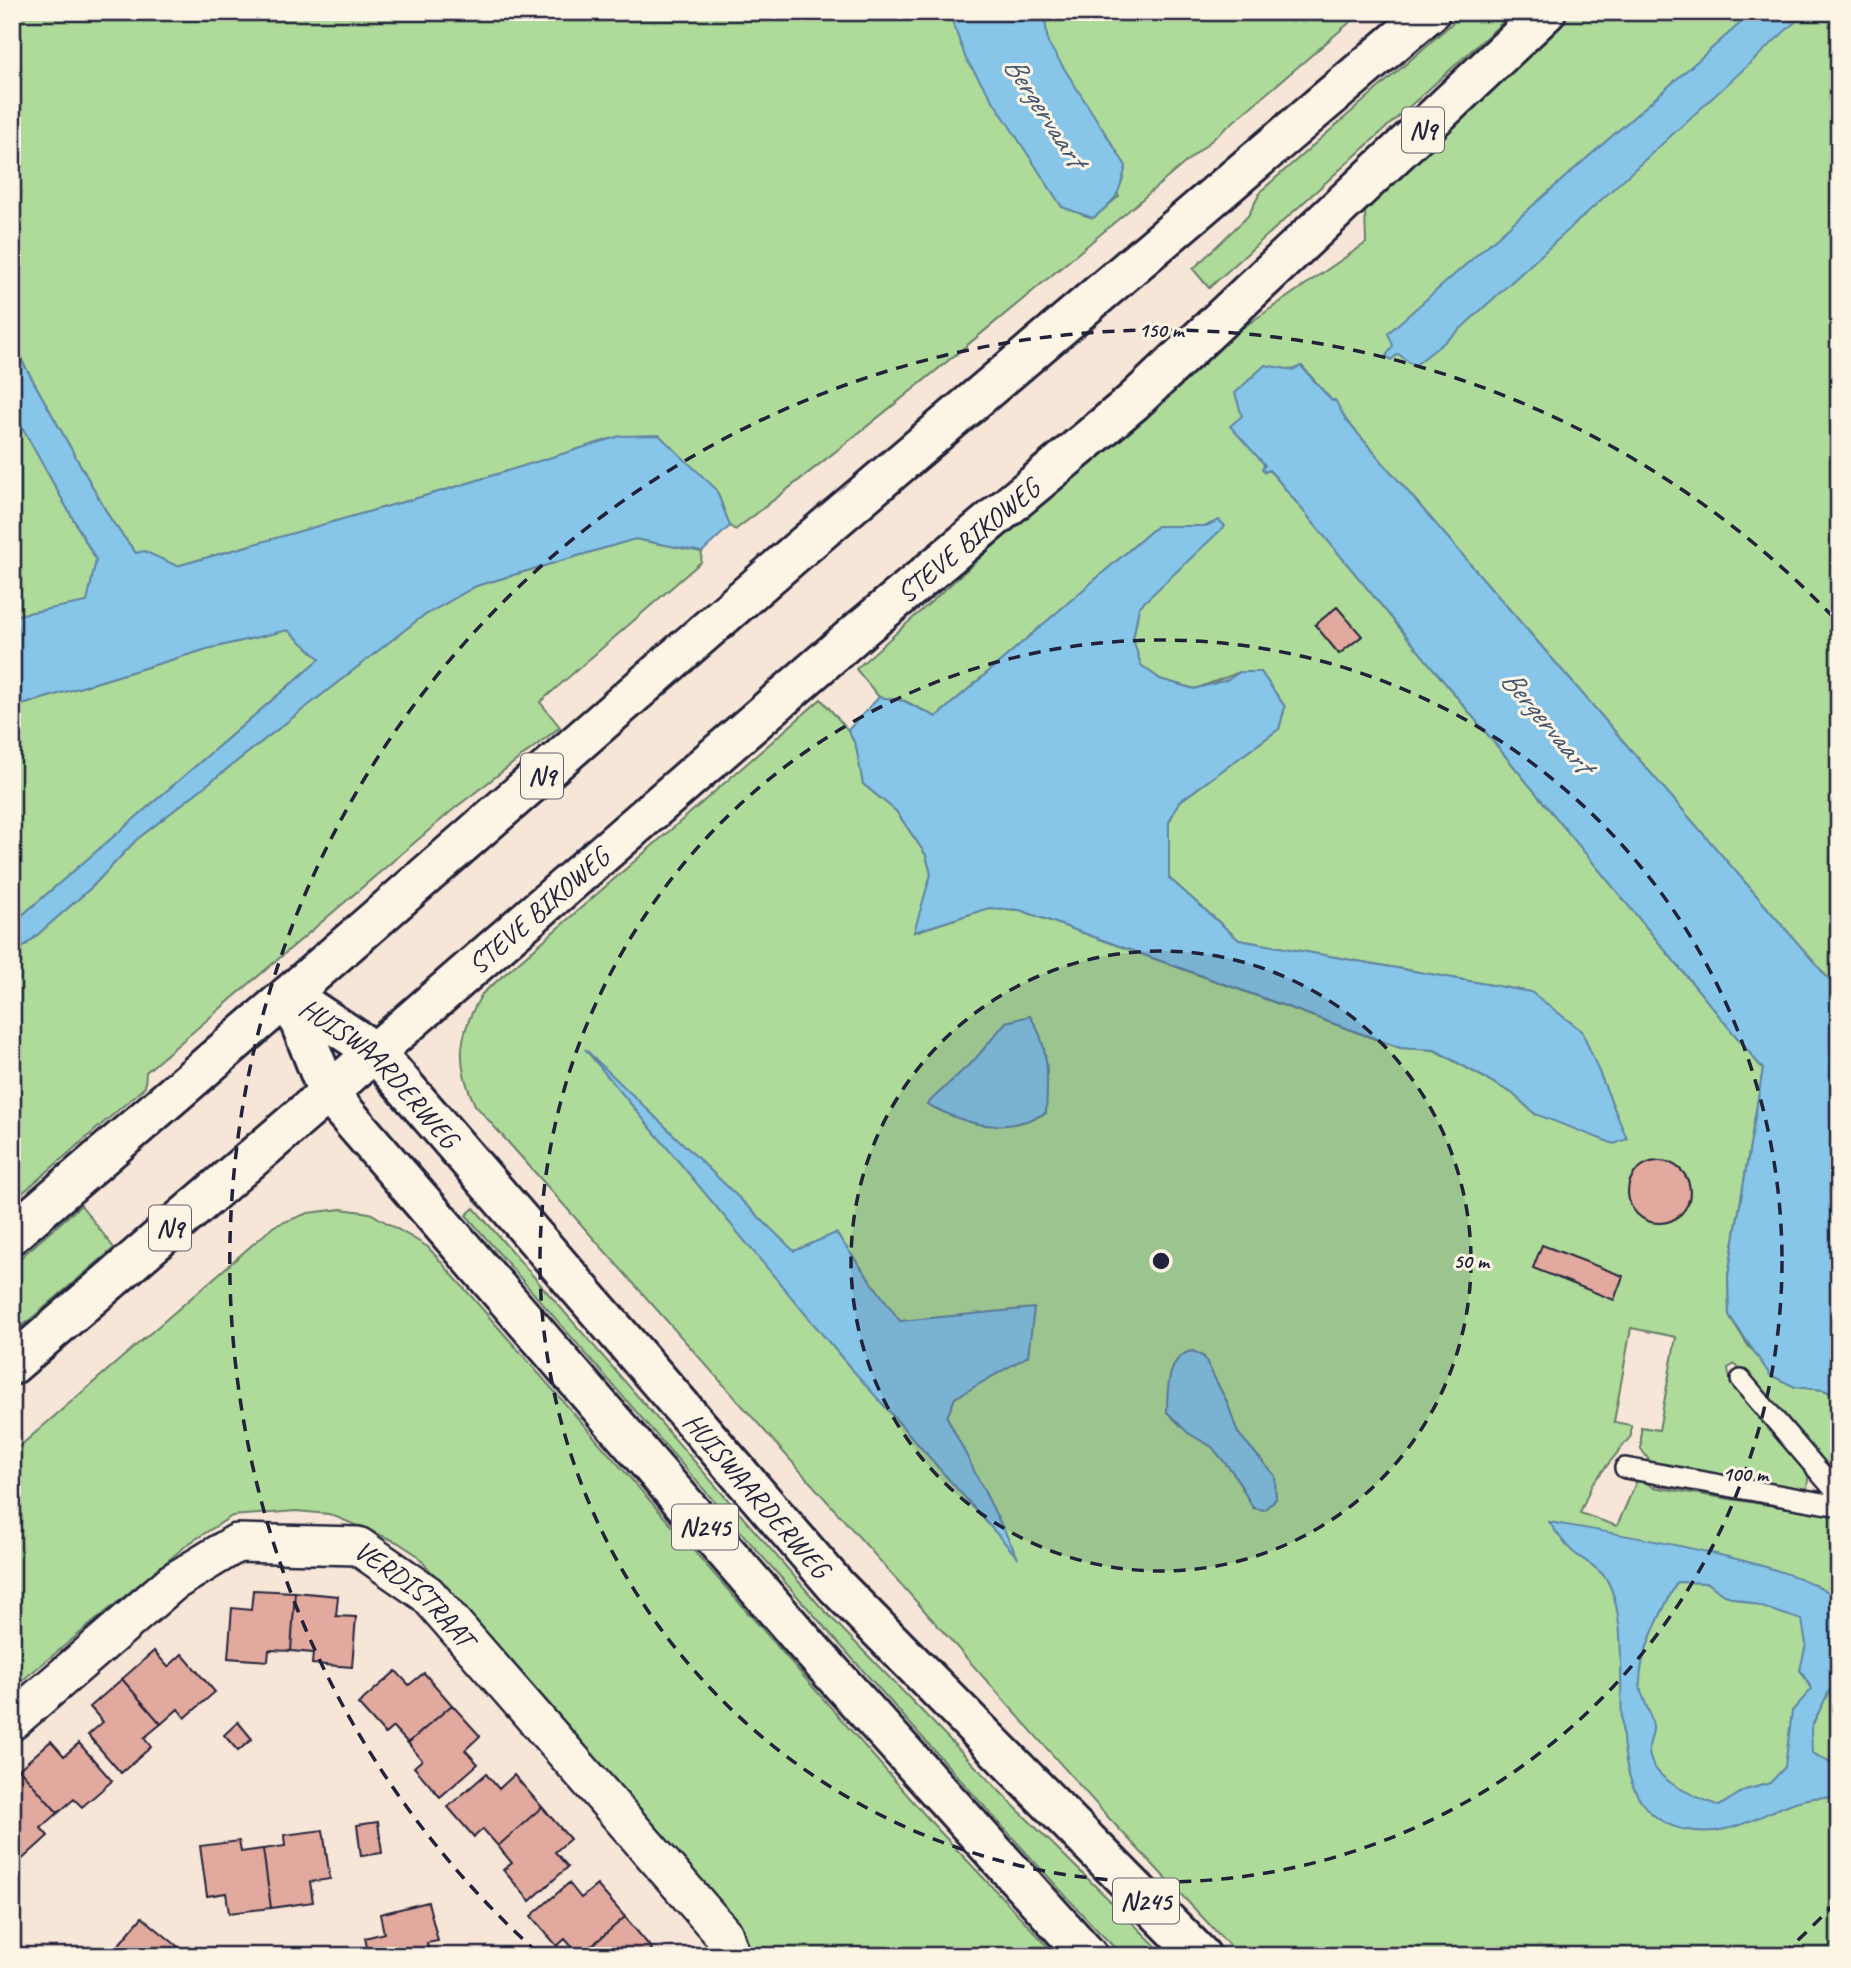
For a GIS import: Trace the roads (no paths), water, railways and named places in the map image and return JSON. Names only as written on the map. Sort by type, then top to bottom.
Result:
[{"type":"main road","name":"N9","points":[[12,1234],[793,555],[1430,12]]},
{"type":"main road","name":"STEVE BIKOWEG","points":[[374,1051],[860,630],[1133,402],[1546,12]]},
{"type":"main road","name":"HUISWAARDERWEG","points":[[289,995],[374,1051],[837,1587],[1201,1956]]},
{"type":"main road","name":"HUISWAARDERWEG","points":[[289,995],[328,1093],[804,1642],[1088,1956]]},
{"type":"main road","name":"N9","points":[[12,1365],[374,1051]]},
{"type":"street","name":"VERDISTRAAT","points":[[12,1721],[173,1582],[237,1543],[358,1546],[427,1594],[724,1935],[731,1956]]},
{"type":"lane","points":[[1741,1380],[1839,1495]]},
{"type":"lane","points":[[1625,1468],[1839,1506]]},
{"type":"water","name":"Bergervaart","points":[[949,12],[1044,12],[1048,43],[1126,166],[1116,196],[1093,218],[1062,207],[966,59]]},
{"type":"water","points":[[1753,12],[1806,12],[1456,333],[1414,366],[1398,354],[1391,360],[1386,356],[1393,346],[1388,333]]},
{"type":"water","points":[[12,343],[111,520],[136,553],[144,551],[177,566],[449,489],[620,436],[659,435],[716,489],[730,526],[702,552],[635,539],[476,586],[420,618],[136,840],[93,886],[12,957],[12,924],[320,659],[288,630],[207,649],[12,708],[12,616],[87,602],[96,560],[12,409]]},
{"type":"water","name":"Bergervaart","points":[[1265,365],[1293,370],[1301,366],[1332,401],[1335,400],[1346,420],[1839,991],[1839,1397],[1824,1390],[1795,1387],[1770,1375],[1729,1315],[1728,1276],[1763,1069],[1278,480],[1269,470],[1265,472],[1262,469],[1265,465],[1230,426],[1242,416],[1235,393]]},
{"type":"water","points":[[1219,520],[1225,526],[1139,607],[1133,639],[1141,665],[1160,679],[1194,689],[1227,680],[1240,672],[1261,672],[1285,707],[1279,729],[1179,802],[1169,822],[1169,878],[1239,940],[1531,992],[1582,1031],[1627,1139],[1614,1144],[1535,1114],[1512,1093],[1435,1050],[1401,1048],[1020,910],[989,908],[914,932],[931,874],[926,855],[896,811],[863,784],[856,746],[848,730],[879,697],[904,701],[936,717],[1157,526],[1206,526]]},
{"type":"water","points":[[1030,1016],[1037,1027],[1044,1050],[1047,1075],[1046,1113],[1015,1124],[985,1125],[957,1118],[927,1104],[976,1058],[1006,1022]]},
{"type":"water","points":[[585,1049],[794,1251],[836,1233],[900,1321],[1034,1308],[1028,1356],[955,1398],[947,1417],[1018,1558],[842,1358]]},
{"type":"water","points":[[1193,1351],[1204,1357],[1227,1402],[1238,1433],[1275,1476],[1276,1499],[1264,1510],[1253,1508],[1235,1475],[1212,1447],[1188,1433],[1167,1412],[1168,1385],[1173,1366],[1184,1354]]},
{"type":"water","points":[[1549,1522],[1657,1541],[1748,1562],[1820,1587],[1839,1601],[1839,1671],[1811,1728],[1812,1753],[1839,1766],[1839,1799],[1819,1797],[1801,1800],[1748,1822],[1709,1831],[1687,1830],[1655,1817],[1636,1793],[1626,1761],[1622,1724],[1621,1646],[1617,1611],[1608,1582],[1597,1569],[1569,1548]],"holes":[[[1677,1582],[1708,1583],[1722,1594],[1802,1620],[1806,1644],[1800,1670],[1812,1689],[1792,1711],[1785,1767],[1770,1783],[1745,1790],[1719,1806],[1666,1780],[1652,1763],[1649,1748],[1653,1726],[1640,1684],[1643,1658]]]}]
